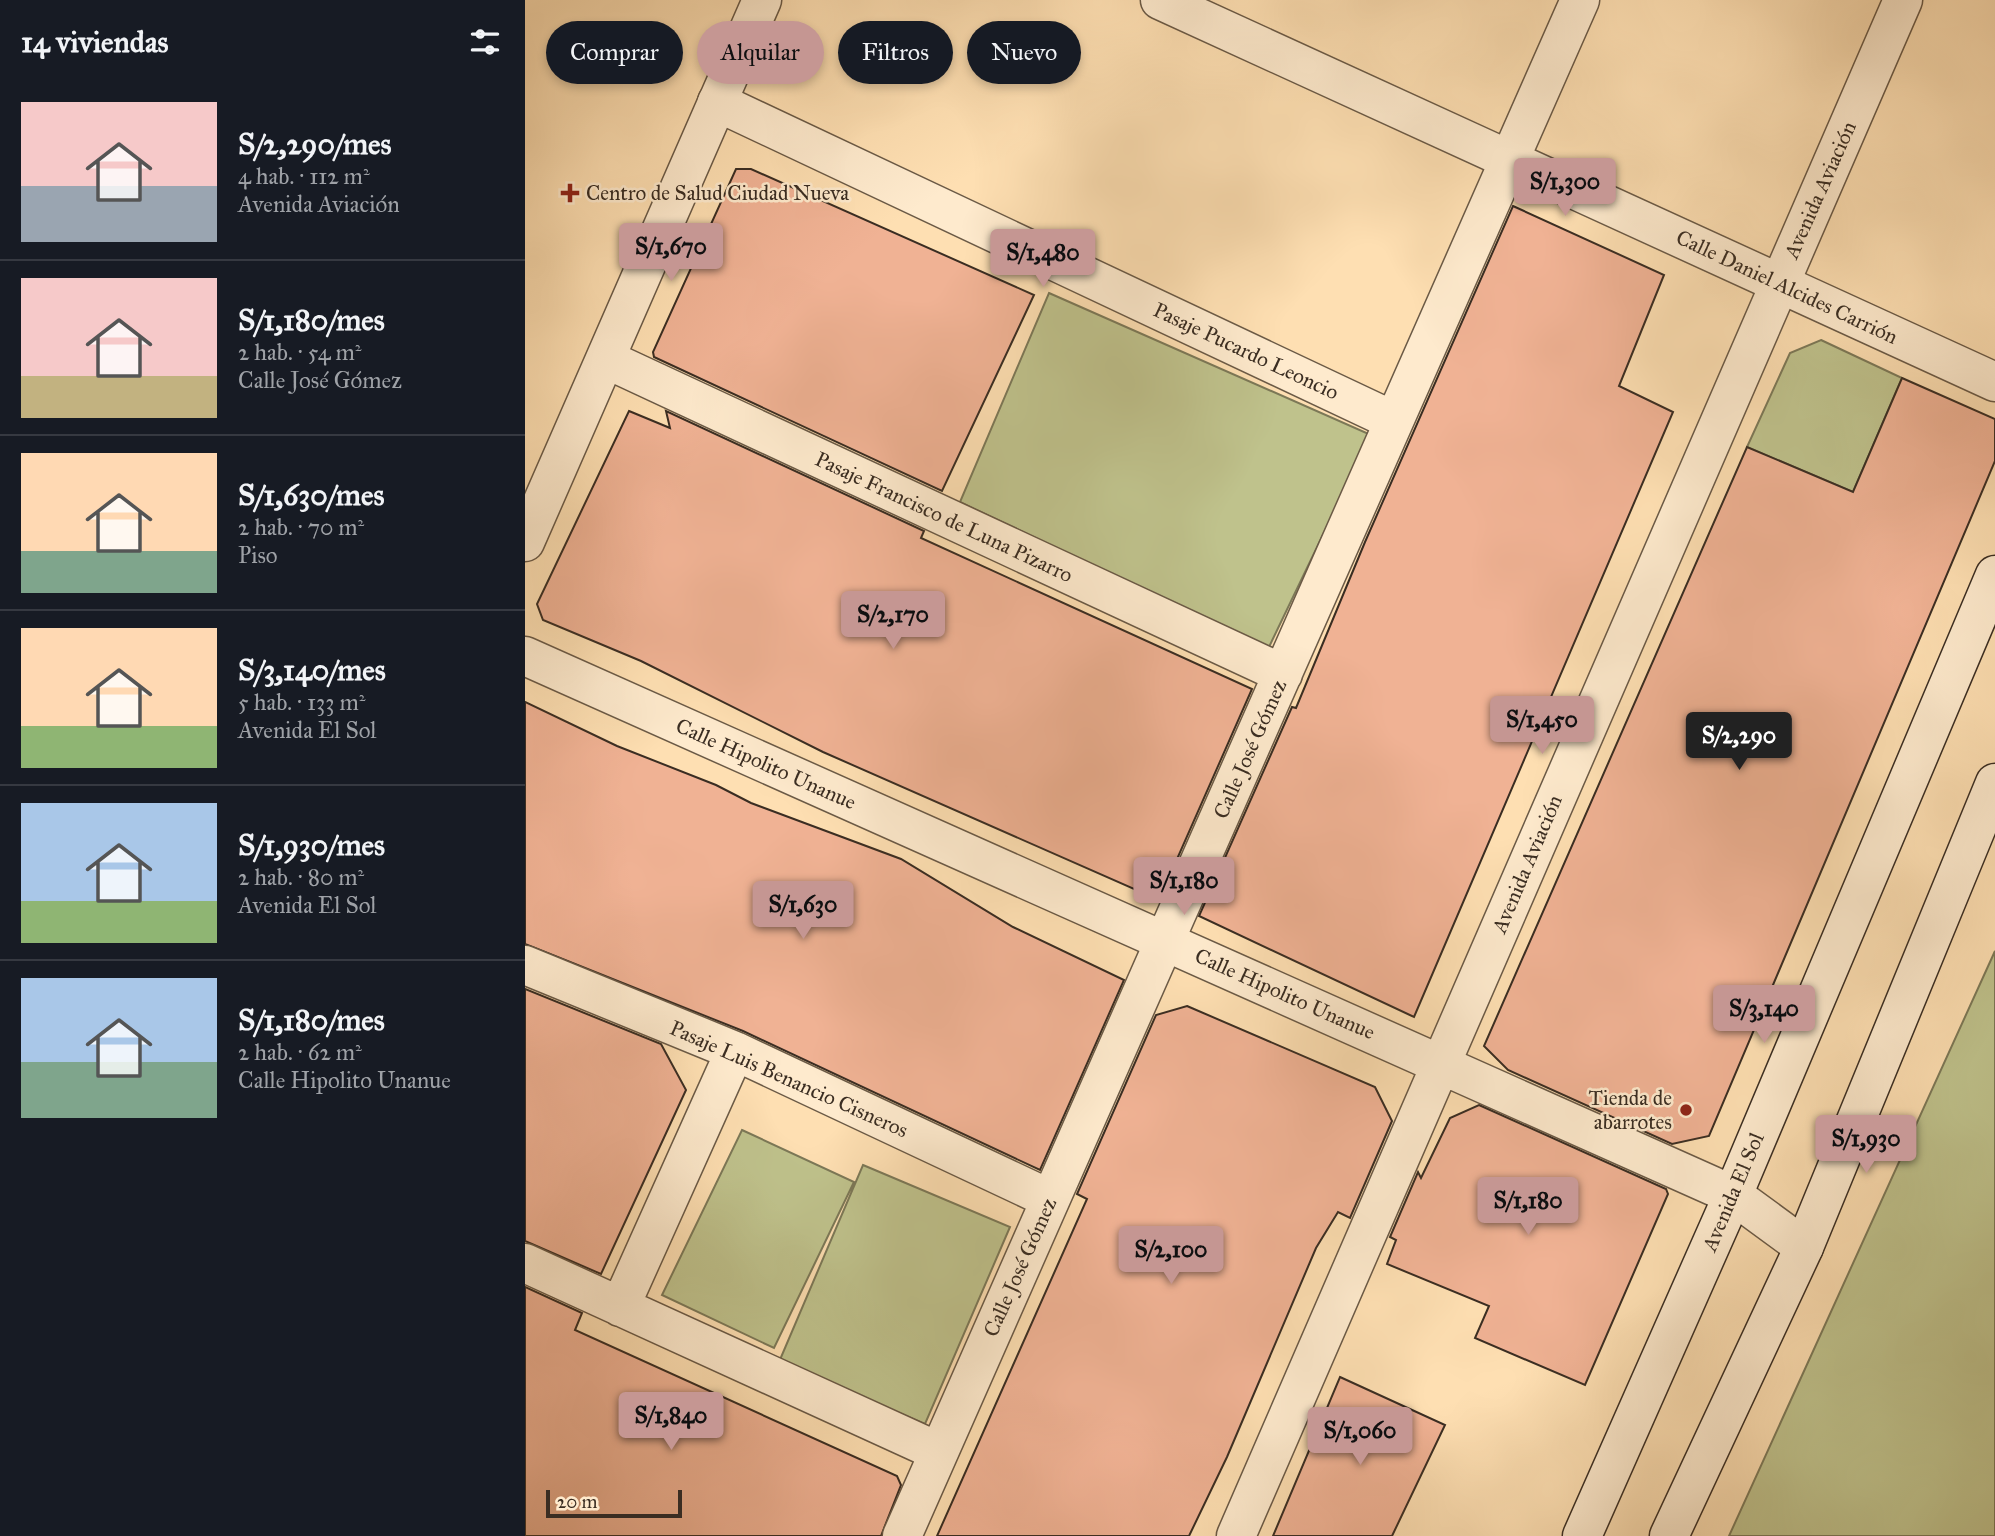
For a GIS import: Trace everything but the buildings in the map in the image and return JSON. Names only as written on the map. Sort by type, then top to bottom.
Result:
[{"type":"street","points":[[525,542],[762,0]]},
{"type":"street","name":"Calle Daniel Alcides Carrión","points":[[1160,0],[1995,382]]},
{"type":"street","name":"Calle José Gómez","points":[[902,1536],[1580,0]]},
{"type":"street","name":"Avenida Aviación","points":[[1236,1536],[1903,0]]},
{"type":"street","name":"Pasaje Pucardo Leoncio","points":[[717,102],[1394,421]]},
{"type":"street","name":"Pasaje Francisco de Luna Pizarro","points":[[605,359],[1283,674]]},
{"type":"street","name":"Avenida El Sol","points":[[1582,1536],[1733,1195],[1995,575]]},
{"type":"street","name":"Calle Hipolito Unanue","points":[[525,656],[1733,1195],[1804,1247]]},
{"type":"street","points":[[1669,1536],[1804,1247],[1995,783]]},
{"type":"street","name":"Pasaje Luis Benancio Cisneros","points":[[525,965],[735,1051],[1051,1199]]},
{"type":"street","points":[[620,1307],[735,1051]]},
{"type":"street","points":[[525,1263],[939,1452]]},
{"type":"green space","points":[[1049,293],[1371,435],[1268,649],[960,502]]},
{"type":"green space","points":[[1821,340],[1902,378],[1853,492],[1747,447],[1790,353]]},
{"type":"green space","points":[[1995,951],[1995,1536],[1729,1536]]},
{"type":"green space","points":[[742,1130],[854,1182],[774,1348],[662,1295]]},
{"type":"green space","points":[[863,1165],[1010,1227],[925,1424],[779,1362]]},
{"type":"place","name":"Centro de Salud Ciudad Nueva","points":[[570,193]]},
{"type":"place","name":"Tienda de abarrotes","points":[[1686,1110]]}]
